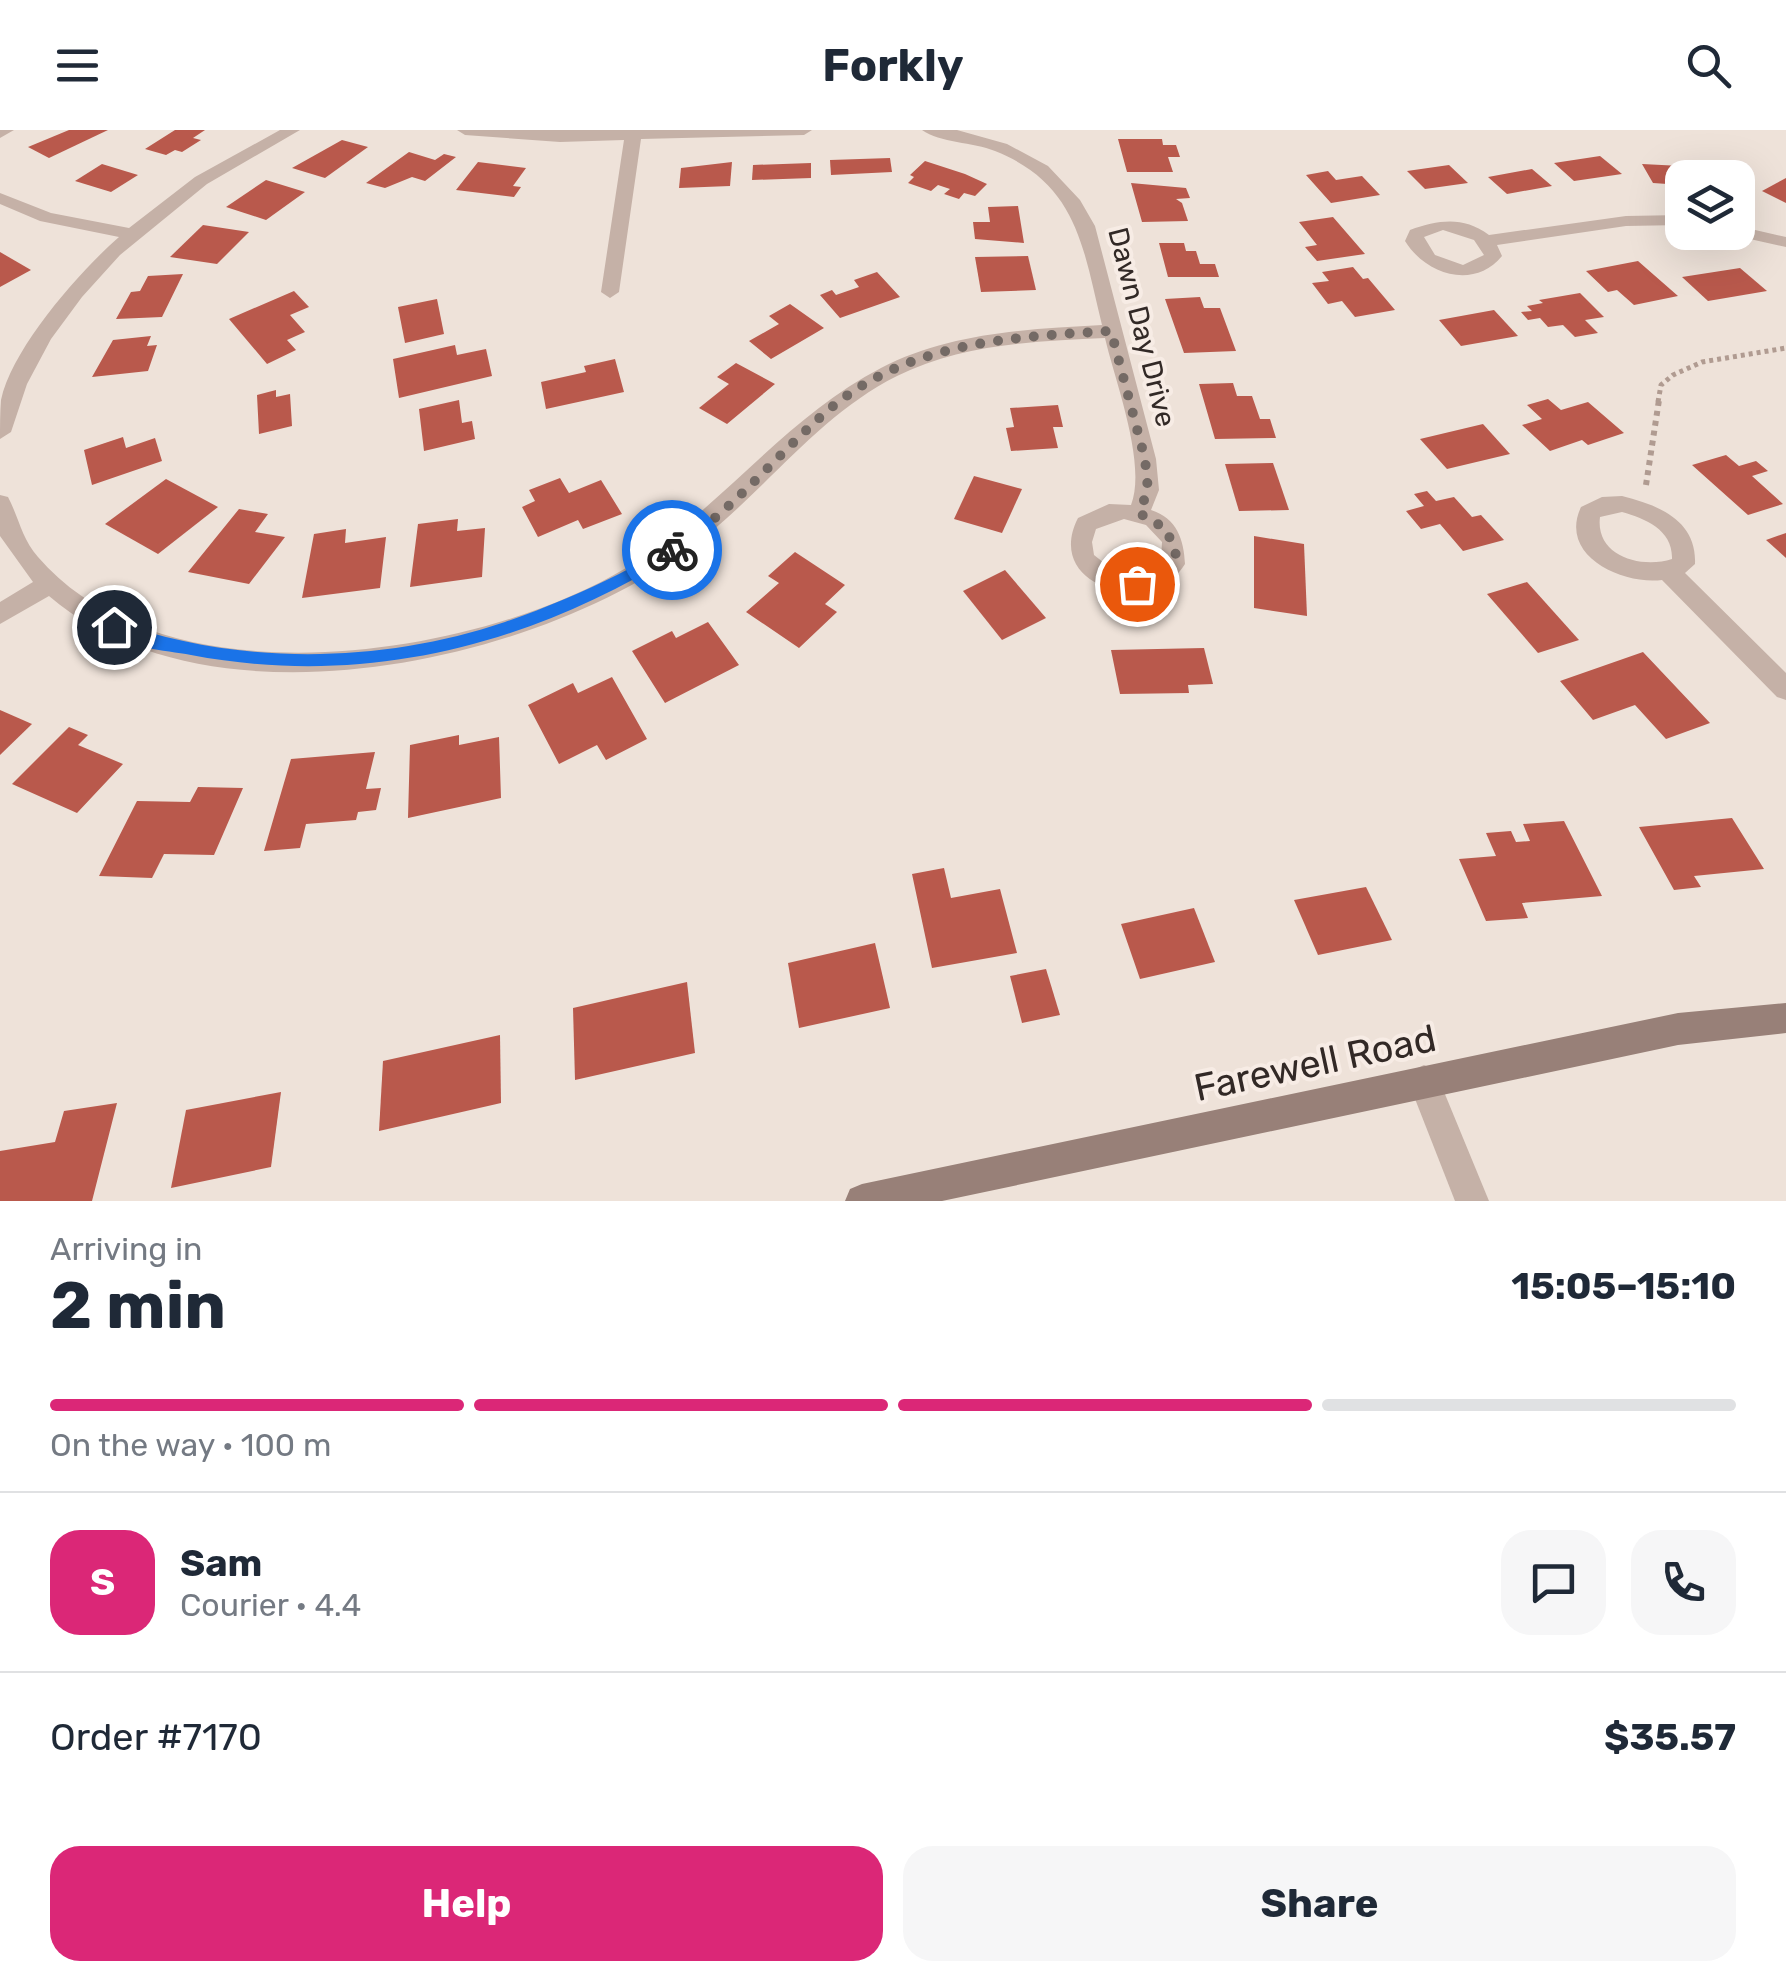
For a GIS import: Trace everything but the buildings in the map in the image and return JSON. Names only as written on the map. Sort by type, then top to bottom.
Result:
[{"type":"street","points":[[0,432],[18,383],[38,346],[66,307],[131,234],[212,174],[292,130]]},
{"type":"street","points":[[464,130],[520,136],[804,130]]},
{"type":"street","name":"Dawn Day Drive","points":[[930,130],[986,142],[1042,168],[1064,187],[1086,226],[1145,459],[1148,490],[1139,513]]},
{"type":"street","points":[[610,292],[634,133]]},
{"type":"street","points":[[0,198],[46,218],[131,234]]},
{"type":"street","points":[[1487,242],[1626,220],[1665,220]]},
{"type":"street","points":[[1755,234],[1786,242]]},
{"type":"street","points":[[0,504],[17,546],[50,584],[92,616],[136,638],[251,660],[380,658],[451,645],[570,604],[625,578],[678,545],[730,504],[827,411],[893,369],[939,352],[1006,337],[1111,331]]},
{"type":"street","points":[[1602,505],[1644,509],[1679,534],[1686,550],[1683,564],[1670,572],[1650,575],[1626,570],[1605,558],[1590,542],[1584,526],[1588,513],[1602,505]]},
{"type":"street","points":[[1670,572],[1786,689]]},
{"type":"street","points":[[0,614],[50,584]]},
{"type":"street","name":"Farewell Road","points":[[862,1201],[1678,1030],[1786,1018]]},
{"type":"street","points":[[1424,1081],[1472,1201]]},
{"type":"path","points":[[1644,509],[1661,385],[1687,367],[1786,348]]},
{"type":"way so far","points":[[672,550],[730,504],[827,411],[893,369],[926,356],[1006,337],[1111,331],[1145,459],[1148,490],[1139,513],[1166,529],[1176,553],[1165,574],[1137,584]]},
{"type":"route","points":[[114,627],[136,638],[251,660],[380,658],[451,645],[511,626],[570,604],[672,550]]}]
